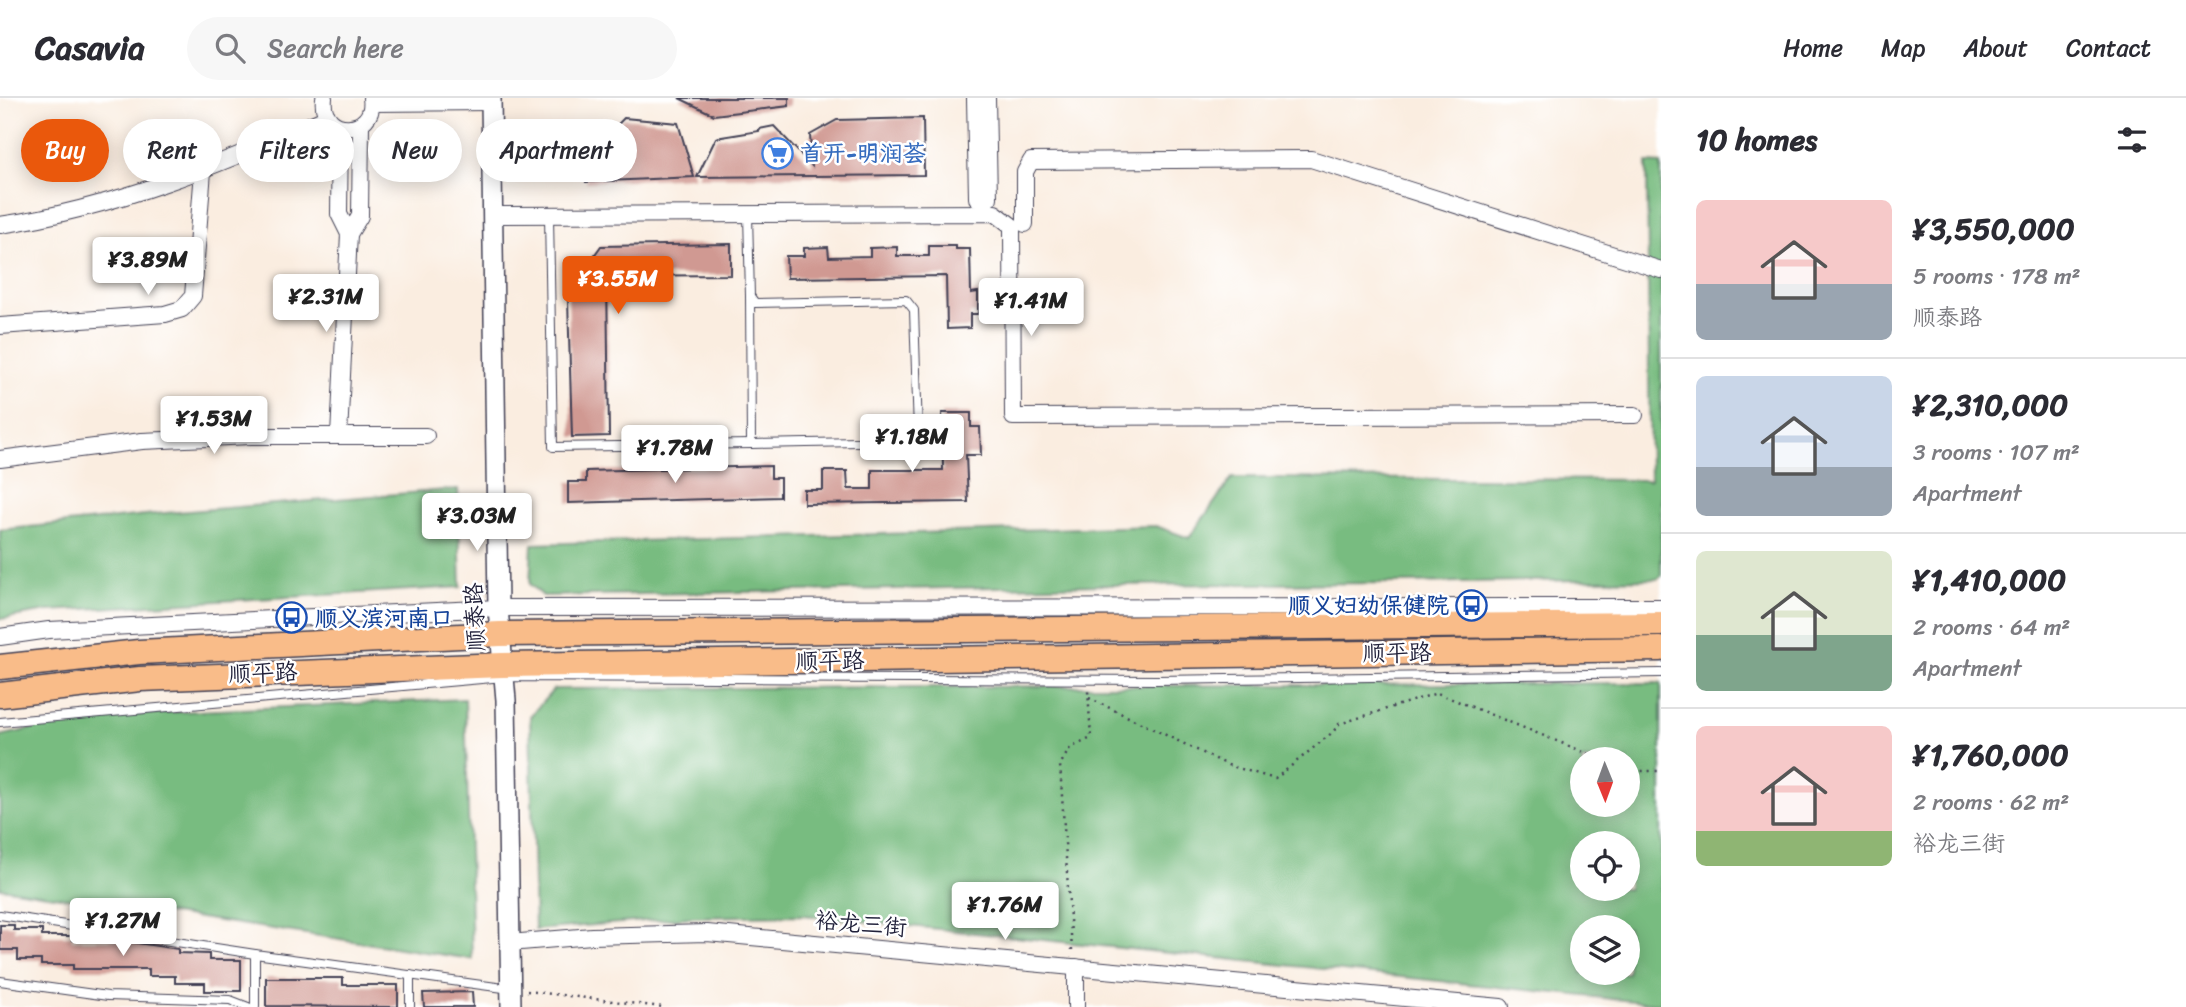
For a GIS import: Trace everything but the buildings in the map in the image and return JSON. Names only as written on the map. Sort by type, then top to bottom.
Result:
[{"type":"main road","name":"顺平路","points":[[0,667],[139,652],[500,634],[1661,624]]},
{"type":"main road","name":"顺平路","points":[[0,695],[140,679],[1661,649]]},
{"type":"street","points":[[324,98],[324,110],[332,119]]},
{"type":"street","points":[[975,98],[983,198],[987,98]]},
{"type":"street","points":[[354,127],[367,118],[372,101],[491,100]]},
{"type":"street","name":"顺泰路","points":[[491,100],[498,608],[503,671],[511,998]]},
{"type":"street","points":[[339,436],[349,234],[360,216],[361,124]]},
{"type":"street","points":[[1025,224],[1026,172],[1031,161],[1311,159],[1661,270]]},
{"type":"street","points":[[0,225],[103,204],[170,182]]},
{"type":"street","points":[[0,326],[165,314],[182,309],[193,296],[202,182]]},
{"type":"street","points":[[337,182],[339,214],[349,234]]},
{"type":"street","points":[[492,215],[995,213],[1012,226],[1013,417],[1635,415]]},
{"type":"street","points":[[0,459],[142,441],[251,436],[426,436]]},
{"type":"street","points":[[0,637],[49,630],[498,608],[1661,607]]},
{"type":"street","name":"裕龙三街","points":[[509,943],[592,936],[707,933],[1501,1007]]},
{"type":"street","points":[[1076,967],[1076,1007]]},
{"type":"lane","points":[[748,214],[751,444]]},
{"type":"lane","points":[[550,215],[553,447],[912,441],[918,432],[914,310],[906,300],[755,303],[750,296]]},
{"type":"lane","points":[[0,722],[503,671],[1087,680],[1661,673]]},
{"type":"lane","points":[[0,915],[410,975],[511,998]]},
{"type":"lane","points":[[255,954],[255,1007]]},
{"type":"lane","points":[[410,975],[410,1007]]},
{"type":"lane","points":[[0,981],[107,996],[230,1000],[248,1007]]},
{"type":"lane","points":[[107,996],[108,1007]]},
{"type":"path","points":[[1076,967],[1071,947],[1060,765],[1070,748],[1091,738],[1087,680]]},
{"type":"path","points":[[1089,698],[1228,765],[1275,779],[1332,732],[1339,723],[1437,694],[1571,747]]},
{"type":"path","points":[[1640,771],[1661,771]]},
{"type":"path","points":[[511,998],[663,1007]]},
{"type":"green space","points":[[1647,163],[1661,164],[1661,576],[1658,579],[1105,585],[543,596],[530,584],[532,544],[1156,526],[1189,538],[1232,478],[1650,480]]},
{"type":"green space","points":[[458,489],[461,587],[48,611],[0,619],[0,530],[165,513]]},
{"type":"green space","points":[[1661,683],[1661,1004],[803,915],[694,917],[535,930],[530,716],[554,689]]},
{"type":"green space","points":[[465,699],[472,959],[0,888],[0,736],[88,716]]},
{"type":"place","name":"首开-明润荟","points":[[777,153]]},
{"type":"place","name":"顺义妇幼保健院","points":[[1472,605]]},
{"type":"place","name":"顺义滨河南口","points":[[292,618]]}]
